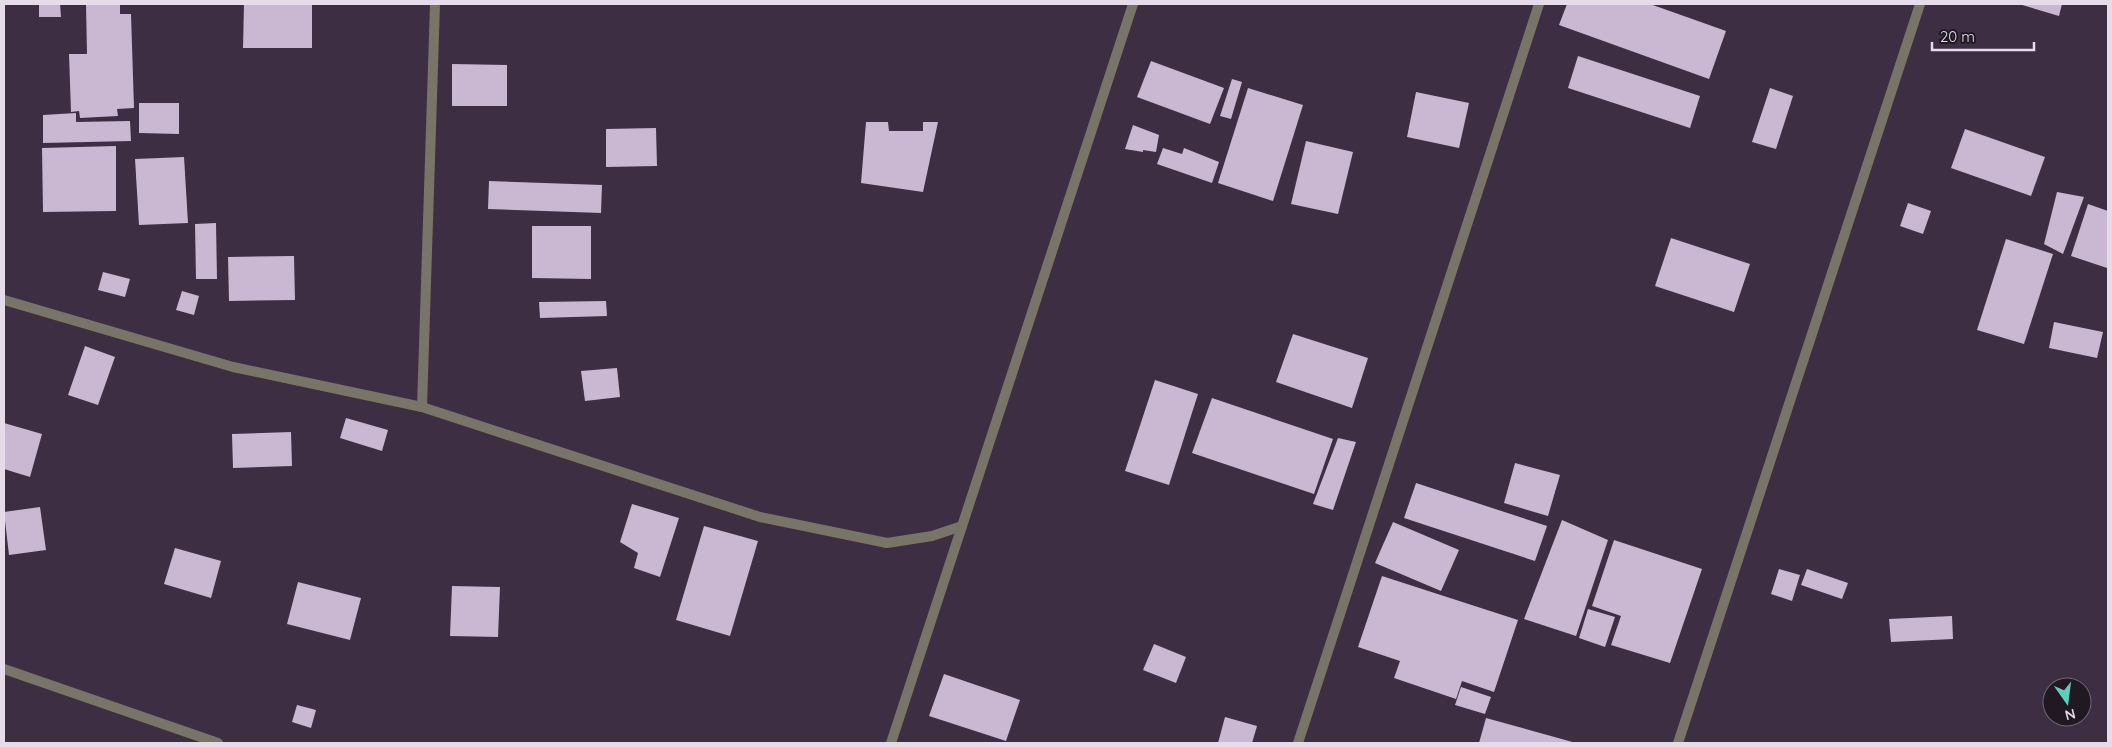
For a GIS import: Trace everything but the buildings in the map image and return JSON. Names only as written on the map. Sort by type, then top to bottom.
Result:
[{"type":"street","points":[[422,407],[435,4]]},
{"type":"street","points":[[891,743],[1133,4]]},
{"type":"street","points":[[1298,743],[1538,4]]},
{"type":"street","points":[[1678,743],[1920,4]]},
{"type":"street","points":[[4,300],[233,366],[422,407],[760,517],[887,543],[932,536],[962,526]]},
{"type":"street","points":[[4,669],[218,743]]}]
